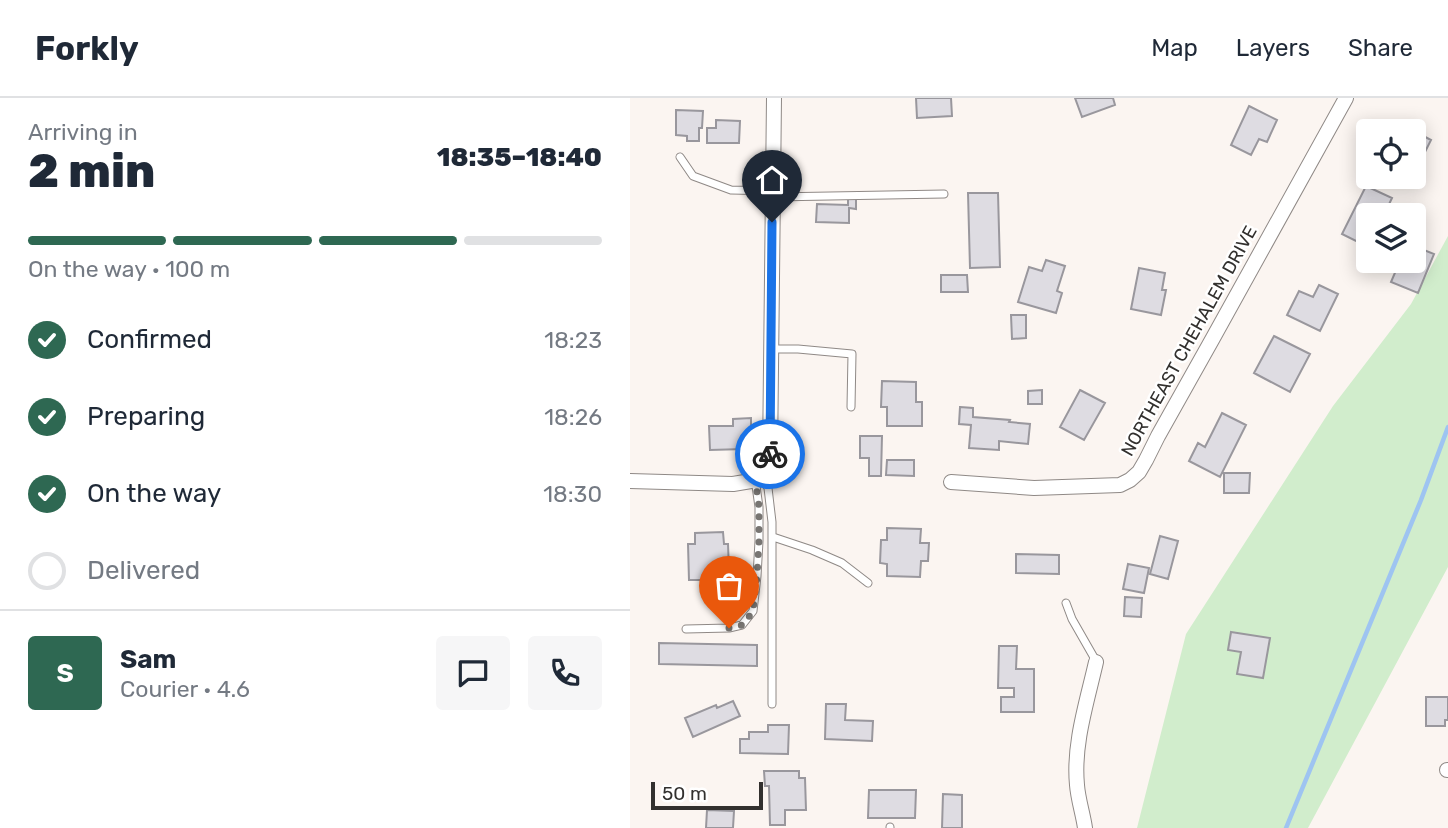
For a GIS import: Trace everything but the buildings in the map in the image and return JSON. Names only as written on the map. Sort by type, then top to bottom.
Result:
[{"type":"street","points":[[630,481],[733,484],[751,481],[765,470],[770,457],[774,98]]},
{"type":"street","name":"NORTHEAST CHEHALEM DRIVE","points":[[951,482],[1034,488],[1120,485],[1139,472],[1346,98]]},
{"type":"street","points":[[1086,828],[1077,786],[1077,766],[1081,729],[1096,662]]},
{"type":"lane","points":[[680,157],[693,176],[731,190],[773,194],[944,194]]},
{"type":"lane","points":[[771,349],[852,354],[851,407]]},
{"type":"lane","points":[[758,476],[768,488],[771,504],[772,704]]},
{"type":"lane","points":[[686,629],[743,625],[753,611],[759,541],[758,476]]},
{"type":"lane","points":[[773,537],[842,563],[868,583]]},
{"type":"lane","points":[[1066,603],[1096,662]]},
{"type":"green space","points":[[1448,236],[1448,567],[1308,828],[1137,828],[1186,634],[1333,406],[1411,304]]},
{"type":"waterway","points":[[1286,828],[1421,500],[1448,427]]},
{"type":"way so far","points":[[729,628],[743,625],[753,611],[759,541],[759,507],[755,478],[765,470],[770,454]]},
{"type":"route","points":[[770,454],[772,222]]}]
